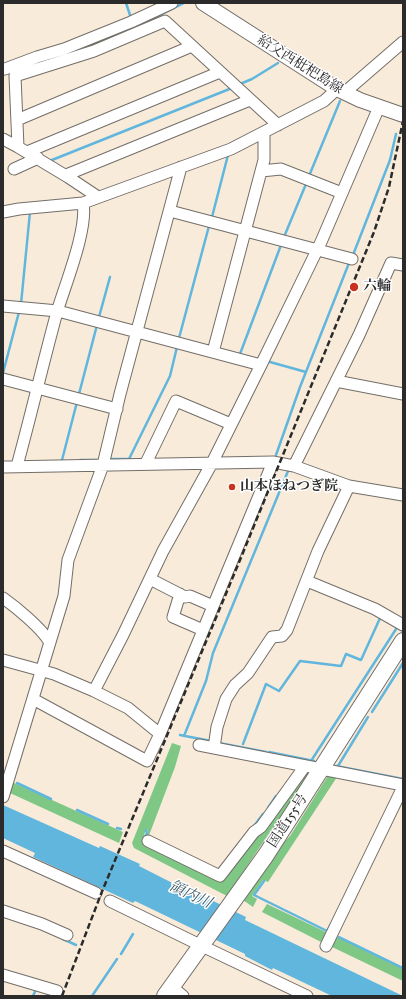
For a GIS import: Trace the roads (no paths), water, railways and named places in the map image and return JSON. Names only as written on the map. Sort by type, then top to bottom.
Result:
[{"type":"highway","name":"国道155号","points":[[174,993],[203,945],[266,856],[403,641]]},
{"type":"main road","name":"給父西枇杷島線","points":[[203,3],[341,91],[379,107],[403,115]]},
{"type":"street","points":[[22,149],[10,75],[5,69],[64,49],[131,22],[172,3]]},
{"type":"street","points":[[10,75],[94,50],[165,21],[278,125]]},
{"type":"street","points":[[3,212],[83,203],[231,149],[341,91],[403,42]]},
{"type":"street","points":[[17,120],[192,46]]},
{"type":"street","points":[[22,149],[220,72]]},
{"type":"street","points":[[66,175],[250,100]]},
{"type":"street","points":[[94,691],[163,550],[212,463],[262,366],[317,250],[379,107]]},
{"type":"street","points":[[213,352],[262,171],[264,160],[264,132]]},
{"type":"street","points":[[3,139],[66,175],[98,198]]},
{"type":"street","points":[[14,169],[38,158]]},
{"type":"street","points":[[4,795],[49,641],[64,596],[68,560],[103,464],[116,409],[181,167]]},
{"type":"street","points":[[262,171],[281,169],[342,193]]},
{"type":"street","points":[[17,466],[58,311],[81,233],[85,211],[83,203]]},
{"type":"street","points":[[170,211],[352,259]]},
{"type":"street","points":[[294,466],[391,263],[403,265]]},
{"type":"street","points":[[3,306],[58,311],[262,366]]},
{"type":"street","points":[[3,379],[116,409]]},
{"type":"street","points":[[336,380],[403,394]]},
{"type":"street","points":[[146,463],[176,401],[231,424]]},
{"type":"street","points":[[33,699],[147,761],[160,734],[273,462]]},
{"type":"street","points":[[3,466],[273,462],[294,466],[349,486],[403,494]]},
{"type":"street","points":[[214,748],[217,727],[226,699],[235,685],[248,673],[272,637],[282,636],[286,630],[318,551],[349,486]]},
{"type":"street","points":[[150,579],[185,597],[190,596],[213,606]]},
{"type":"street","points":[[307,580],[374,608],[403,625]]},
{"type":"street","points":[[180,594],[173,617],[203,630]]},
{"type":"street","points":[[3,598],[12,604],[45,635],[49,641]]},
{"type":"street","points":[[3,660],[64,678],[94,691],[128,708],[160,734]]},
{"type":"street","points":[[199,745],[403,786],[326,946]]},
{"type":"street","points":[[148,841],[220,876],[254,832],[261,827],[305,766]]},
{"type":"street","points":[[3,851],[96,893]]},
{"type":"street","points":[[110,901],[307,996]]},
{"type":"street","points":[[3,911],[42,924],[67,935]]},
{"type":"street","points":[[3,975],[57,991]]},
{"type":"water","name":"領内川","points":[[3,805],[99,848],[100,846],[140,864],[139,866],[200,897],[201,895],[246,917],[245,920],[403,996],[332,996],[273,968],[272,970],[245,956],[245,954],[135,901],[133,903],[33,857],[35,853],[3,838]]},
{"type":"waterway","points":[[126,3],[131,18]]},
{"type":"waterway","points":[[110,36],[150,20],[184,3]]},
{"type":"waterway","points":[[75,51],[96,42]]},
{"type":"waterway","points":[[240,84],[252,79],[278,63]]},
{"type":"waterway","points":[[52,160],[232,88]]},
{"type":"waterway","points":[[309,176],[340,101]]},
{"type":"waterway","points":[[353,255],[390,160],[396,134]]},
{"type":"waterway","points":[[212,217],[228,155]]},
{"type":"waterway","points":[[284,237],[306,184]]},
{"type":"waterway","points":[[21,304],[30,212]]},
{"type":"waterway","points":[[179,338],[209,226]]},
{"type":"waterway","points":[[240,354],[281,245]]},
{"type":"waterway","points":[[276,455],[300,387],[349,263]]},
{"type":"waterway","points":[[99,317],[110,277]]},
{"type":"waterway","points":[[3,373],[19,312]]},
{"type":"waterway","points":[[79,394],[97,325]]},
{"type":"waterway","points":[[111,459],[129,459],[170,376],[177,347]]},
{"type":"waterway","points":[[270,362],[306,372]]},
{"type":"waterway","points":[[62,460],[77,402]]},
{"type":"waterway","points":[[80,460],[98,460]]},
{"type":"waterway","points":[[184,736],[206,681],[213,653],[288,471]]},
{"type":"waterway","points":[[243,744],[266,684],[279,691],[300,661],[341,666],[346,654],[361,660],[381,616]]},
{"type":"waterway","points":[[311,761],[398,626]]},
{"type":"waterway","points":[[372,712],[403,663]]},
{"type":"waterway","points":[[338,766],[368,717]]},
{"type":"waterway","points":[[180,735],[211,741]]},
{"type":"waterway","points":[[219,743],[266,752]]},
{"type":"waterway","points":[[269,752],[314,761]]},
{"type":"waterway","points":[[336,766],[403,779]]},
{"type":"waterway","points":[[17,783],[51,799]]},
{"type":"waterway","points":[[268,808],[276,796]]},
{"type":"waterway","points":[[77,810],[108,824]]},
{"type":"waterway","points":[[254,826],[263,814]]},
{"type":"waterway","points":[[117,828],[121,829]]},
{"type":"waterway","points":[[144,839],[147,833],[146,830]]},
{"type":"waterway","points":[[264,881],[254,895],[327,931],[331,924]]},
{"type":"waterway","points":[[121,954],[133,934]]},
{"type":"waterway","points":[[339,937],[403,968]]},
{"type":"waterway","points":[[63,939],[76,945]]},
{"type":"waterway","points":[[92,996],[117,959]]},
{"type":"waterway","points":[[33,996],[37,987]]},
{"type":"railway","points":[[62,996],[101,894],[374,232],[389,187],[403,121]]},
{"type":"place","name":"六輪","points":[[354,287]]},
{"type":"place","name":"山本ほねつぎ院","points":[[232,487]]}]
